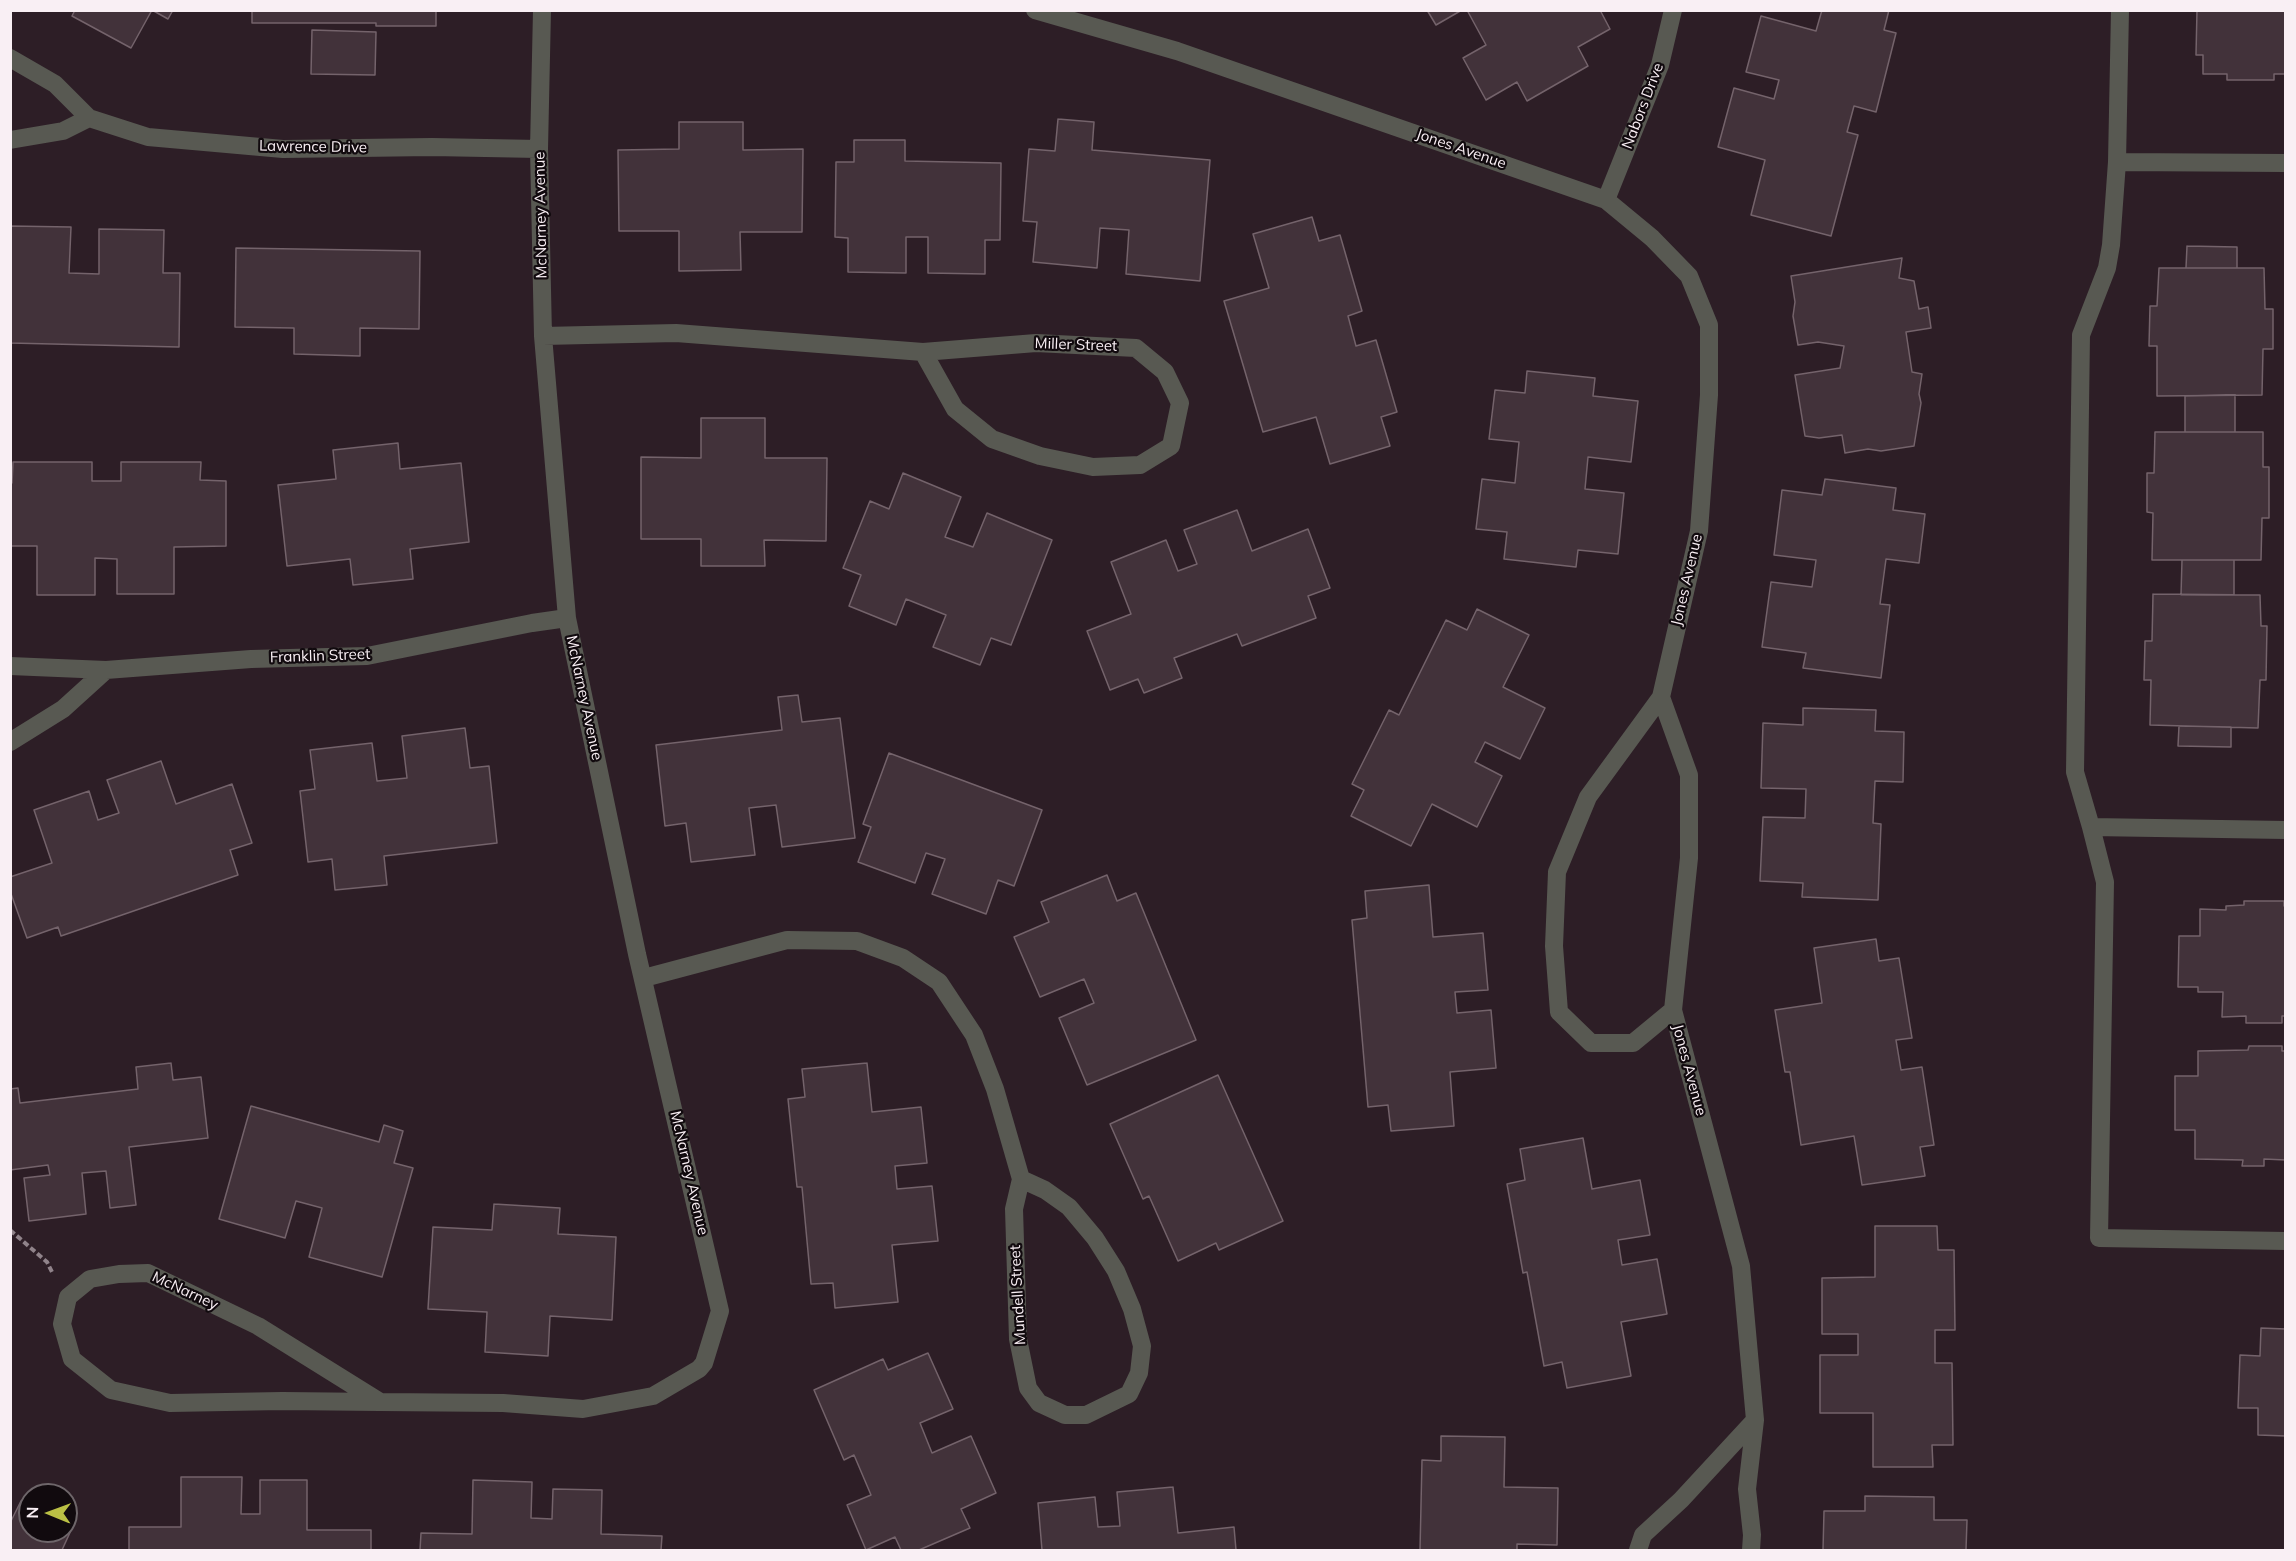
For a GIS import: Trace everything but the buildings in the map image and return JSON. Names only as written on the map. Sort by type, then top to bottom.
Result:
[{"type":"street","name":"McNarney Avenue","points":[[380,1402],[503,1403],[583,1409],[653,1396],[699,1369],[704,1363],[720,1311],[637,954],[567,618],[543,336],[539,149],[542,10]]},
{"type":"street","name":"Jones Avenue","points":[[1035,10],[1177,51],[1606,200],[1652,238],[1689,276],[1709,325],[1709,395],[1699,531],[1661,697],[1588,797],[1557,872],[1554,946],[1559,1012],[1591,1043],[1633,1043],[1673,1010],[1741,1266],[1755,1420],[1747,1489],[1752,1535],[1750,1551]]},
{"type":"street","name":"Nabors Drive","points":[[1606,200],[1660,65],[1672,10]]},
{"type":"street","points":[[2120,10],[2117,162],[2107,268],[2081,335],[2075,772],[2105,882],[2099,1238],[2286,1241]]},
{"type":"street","name":"Lawrence Drive","points":[[10,58],[55,84],[89,118],[148,137],[283,149],[432,147],[539,149]]},
{"type":"street","points":[[10,140],[63,131],[89,118]]},
{"type":"street","points":[[2117,162],[2286,163]]},
{"type":"street","name":"Miller Street","points":[[543,336],[676,333],[923,352],[1036,343],[1136,348],[1165,372],[1180,403],[1171,446],[1140,465],[1093,467],[1040,456],[992,439],[955,409],[923,352]]},
{"type":"street","name":"Franklin Street","points":[[10,666],[106,670],[250,659],[367,656],[567,618]]},
{"type":"street","points":[[10,742],[63,709],[106,670]]},
{"type":"street","points":[[1661,697],[1689,776],[1689,858],[1673,1010]]},
{"type":"street","points":[[2091,827],[2286,830]]},
{"type":"street","name":"Mundell Street","points":[[644,978],[787,940],[857,941],[903,958],[939,982],[974,1035],[995,1089],[1021,1179],[1014,1209],[1018,1339],[1028,1388],[1039,1403],[1065,1415],[1086,1415],[1129,1394],[1139,1373],[1142,1346],[1132,1309],[1095,1238],[1069,1207],[1045,1190],[1021,1179]]},
{"type":"street","name":"McNarney","points":[[68,1297],[90,1279],[119,1274],[148,1273],[258,1326],[380,1402]]},
{"type":"street","points":[[68,1297],[62,1324],[72,1359],[111,1390],[170,1403],[380,1402]]},
{"type":"street","points":[[1638,1551],[1643,1535],[1682,1500],[1755,1420]]},
{"type":"path","points":[[10,1230],[47,1262],[68,1297]]}]
